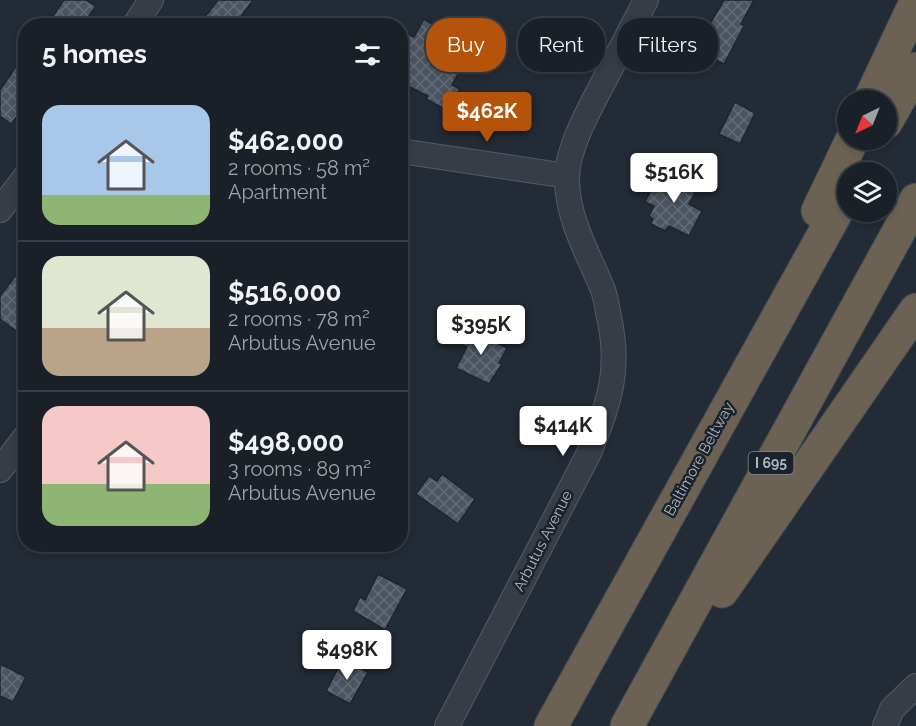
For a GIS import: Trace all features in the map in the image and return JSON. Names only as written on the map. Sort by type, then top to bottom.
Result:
[{"type":"highway","points":[[875,90],[916,2]]},
{"type":"highway","points":[[897,103],[916,69]]},
{"type":"highway","points":[[720,422],[847,150]]},
{"type":"highway","name":"I 695","points":[[628,726],[916,200]]},
{"type":"highway","name":"Baltimore Beltway","points":[[551,726],[837,212]]},
{"type":"highway","points":[[628,726],[916,310]]},
{"type":"highway","points":[[535,726],[629,584]]},
{"type":"street","points":[[139,18],[151,0]]},
{"type":"street","name":"Arbutus Avenue","points":[[447,726],[589,453],[607,410],[614,374],[613,334],[603,292],[581,241],[570,206],[567,176],[573,148],[590,108],[646,0]]},
{"type":"street","points":[[408,152],[567,176]]},
{"type":"street","points":[[0,210],[18,186]]},
{"type":"street","points":[[0,470],[18,446]]},
{"type":"street","points":[[885,726],[892,709],[916,686]]},
{"type":"building","points":[[64,0],[86,0],[96,6],[88,18],[52,18]]},
{"type":"building","points":[[218,0],[253,0],[240,18],[204,18]]},
{"type":"building","points":[[724,0],[754,0],[741,24],[744,26],[724,64],[718,61],[718,18],[713,18]]},
{"type":"building","points":[[424,19],[426,20],[426,72],[459,72],[452,85],[460,89],[448,111],[426,99],[428,96],[408,86],[408,34],[414,37]]},
{"type":"building","points":[[18,64],[18,115],[11,124],[0,116],[0,90]]},
{"type":"building","points":[[735,102],[755,113],[740,144],[719,134]]},
{"type":"building","points":[[672,170],[695,182],[692,188],[696,190],[689,204],[702,211],[689,236],[669,226],[665,231],[651,224],[653,219],[649,216],[654,206],[645,202],[658,176],[667,180]]},
{"type":"building","points":[[18,272],[18,328],[16,331],[0,319],[0,296]]},
{"type":"building","points":[[470,328],[500,342],[499,344],[507,348],[499,363],[502,364],[489,384],[456,368],[467,347],[462,345]]},
{"type":"building","points":[[442,474],[475,499],[458,524],[416,494],[429,476],[437,481]]},
{"type":"building","points":[[378,574],[407,589],[385,630],[353,611],[360,597],[365,600]]},
{"type":"building","points":[[343,659],[368,672],[350,704],[326,691]]},
{"type":"building","points":[[0,664],[26,677],[13,702],[0,696]]}]
